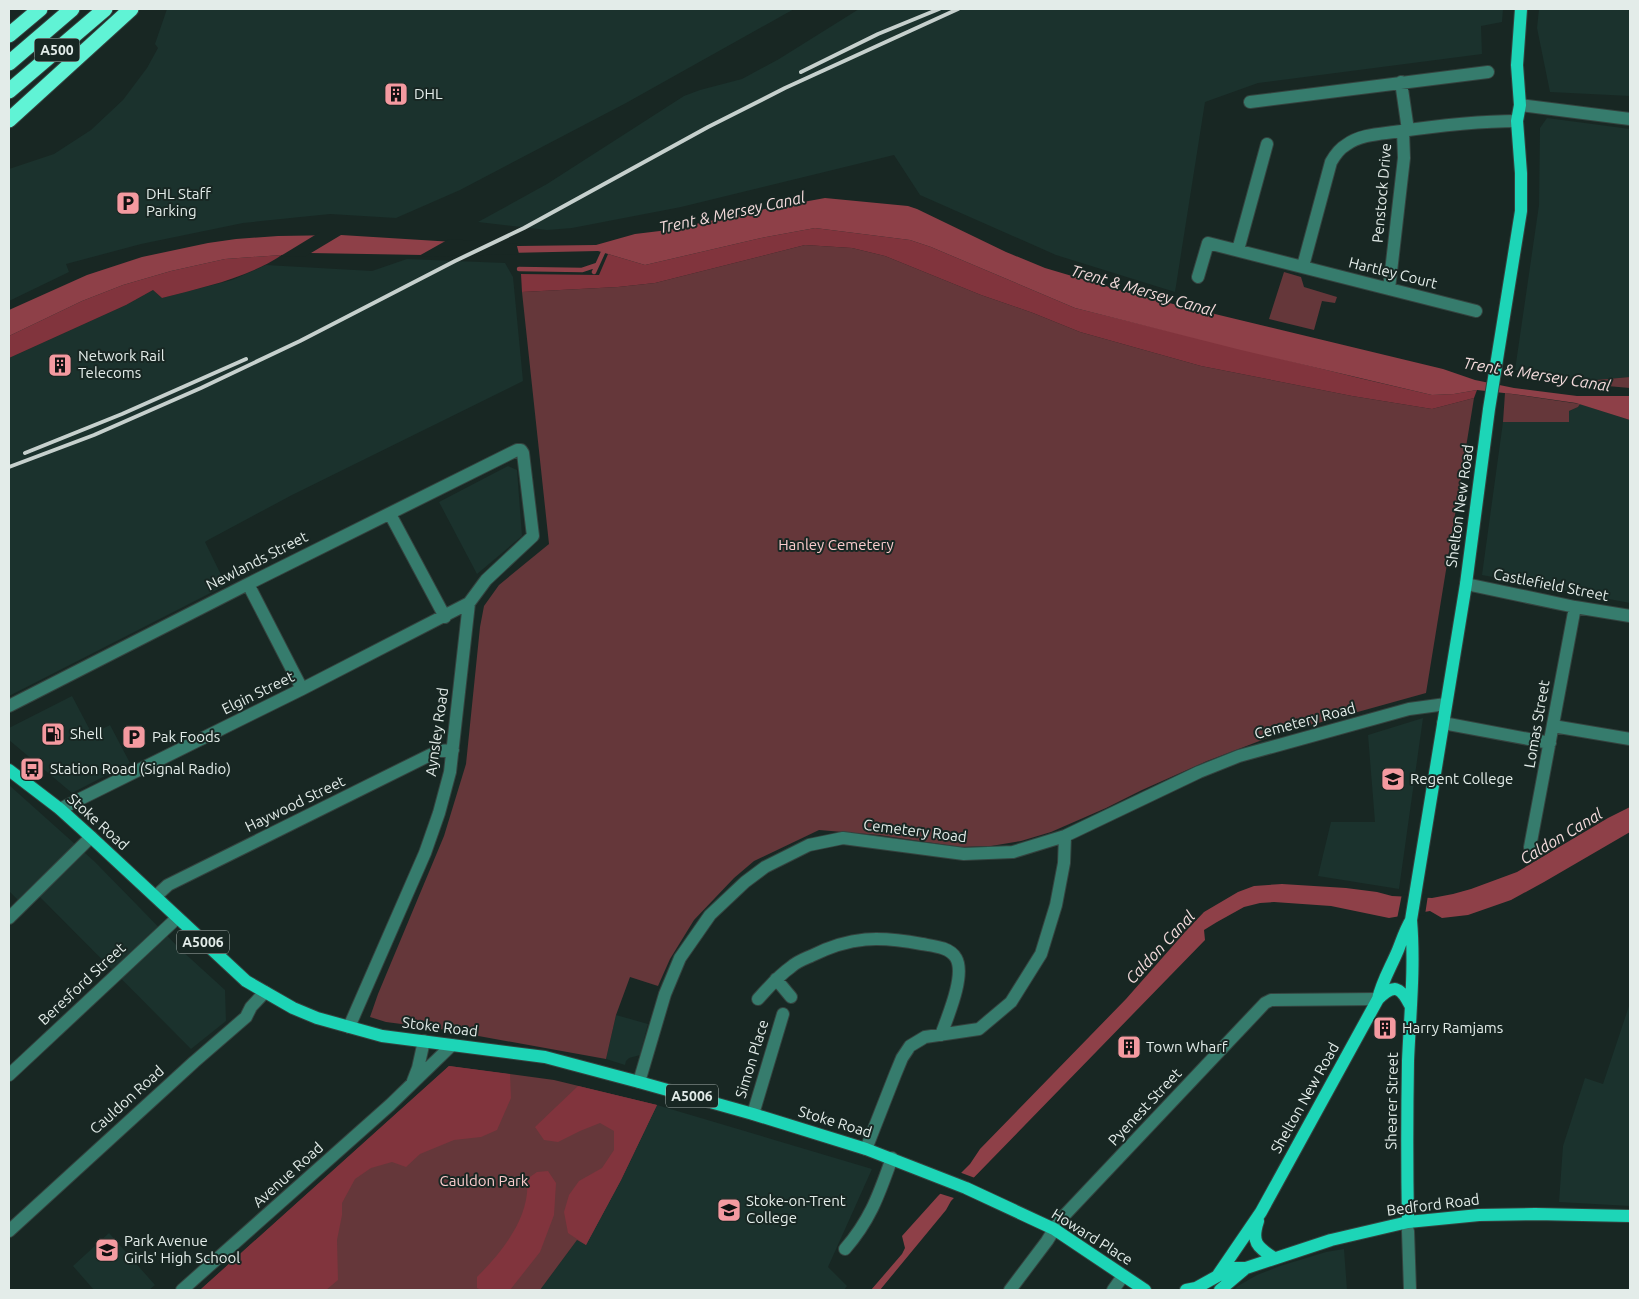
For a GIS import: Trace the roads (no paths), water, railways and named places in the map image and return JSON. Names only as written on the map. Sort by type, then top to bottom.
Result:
[{"type":"highway","points":[[9,35],[40,9]]},
{"type":"highway","name":"A500","points":[[9,63],[72,9]]},
{"type":"highway","name":"A500","points":[[9,91],[105,9]]},
{"type":"highway","points":[[9,120],[131,9]]},
{"type":"main road","name":"Shelton New Road","points":[[1218,1276],[1261,1212],[1378,999],[1381,985],[1397,952],[1403,933],[1411,920],[1466,584],[1489,409],[1521,211],[1521,173],[1517,120],[1520,105],[1517,65],[1521,9]]},
{"type":"main road","name":"Stoke Road","points":[[9,770],[91,837],[246,981],[293,1008],[317,1018],[382,1036],[545,1057],[639,1082],[753,1114],[866,1149],[966,1188]]},
{"type":"main road","name":"Shearer Street","points":[[1408,1226],[1407,1102],[1412,967],[1411,920]]},
{"type":"main road","points":[[1378,999],[1386,991],[1397,989],[1401,990],[1410,1006]]},
{"type":"main road","name":"Howard Place","points":[[966,1188],[1054,1229],[1145,1290]]},
{"type":"main road","name":"Shelton New Road","points":[[1261,1212],[1254,1233],[1254,1239],[1263,1250],[1274,1258]]},
{"type":"main road","name":"Bedford Road","points":[[1186,1290],[1196,1288],[1232,1268],[1246,1268],[1331,1240],[1408,1226],[1479,1215],[1630,1216]]},
{"type":"main road","name":"Bedford Road","points":[[1220,1290],[1246,1268]]},
{"type":"street","points":[[1250,102],[1488,72]]},
{"type":"street","name":"Penstock Drive","points":[[1389,289],[1406,130],[1400,82]]},
{"type":"street","points":[[1520,105],[1630,119]]},
{"type":"street","name":"Penstock Drive","points":[[1303,266],[1331,162],[1337,152],[1346,144],[1365,136],[1406,130],[1475,122],[1517,120]]},
{"type":"street","points":[[1238,250],[1267,144]]},
{"type":"street","name":"Hartley Court","points":[[1198,277],[1208,243],[1476,311]]},
{"type":"street","name":"Newlands Street","points":[[9,706],[248,584],[517,450],[521,450]]},
{"type":"street","name":"Aynsley Road","points":[[349,1028],[425,853],[441,804],[450,772],[470,603],[486,580],[533,536],[523,453],[521,450]]},
{"type":"street","points":[[390,514],[445,617]]},
{"type":"street","points":[[248,584],[302,690]]},
{"type":"street","name":"Castlefield Street","points":[[1466,584],[1575,607],[1630,616]]},
{"type":"street","name":"Elgin Street","points":[[60,810],[302,690],[470,603]]},
{"type":"street","name":"Lomas Street","points":[[1530,847],[1575,607]]},
{"type":"street","name":"Cemetery Road","points":[[639,1082],[665,994],[680,958],[710,915],[745,882],[765,867],[809,845],[843,838],[964,854],[1013,852],[1065,836],[1199,772],[1239,756],[1410,709],[1446,704]]},
{"type":"street","points":[[1443,723],[1550,743]]},
{"type":"street","points":[[1553,726],[1630,739]]},
{"type":"street","name":"Haywood Street","points":[[156,896],[168,885],[438,750],[453,750]]},
{"type":"street","points":[[866,1149],[902,1058],[910,1046],[925,1037],[979,1029],[1011,1002],[1040,954],[1056,905],[1064,863],[1065,836]]},
{"type":"street","points":[[9,918],[91,837]]},
{"type":"street","name":"Beresford Street","points":[[9,1075],[178,918]]},
{"type":"street","points":[[758,999],[792,965],[829,947],[852,941],[877,938],[901,940],[946,950],[956,957],[959,967],[957,986],[941,1035]]},
{"type":"street","points":[[776,979],[791,997]]},
{"type":"street","name":"Cauldon Road","points":[[9,1231],[246,1017],[251,1007],[265,992]]},
{"type":"street","name":"Pyenest Street","points":[[1010,1290],[1048,1241],[1060,1220],[1264,1004],[1270,1000],[1378,999]]},
{"type":"street","name":"Simon Place","points":[[753,1114],[783,1014]]},
{"type":"street","name":"Avenue Road","points":[[413,1081],[424,1041]]},
{"type":"street","name":"Avenue Road","points":[[182,1290],[382,1112],[452,1045]]},
{"type":"street","points":[[846,1249],[859,1233],[871,1212],[892,1158]]},
{"type":"street","points":[[1408,1226],[1410,1290]]},
{"type":"street","points":[[1113,1290],[1123,1276]]},
{"type":"waterway","points":[[594,272],[605,248]]},
{"type":"waterway","points":[[519,269],[582,270],[597,265]]},
{"type":"railway","points":[[801,72],[878,34],[939,9]]},
{"type":"railway","points":[[9,467],[94,435],[201,388],[300,341],[455,261],[524,228],[708,127],[785,88],[958,9]]},
{"type":"railway","points":[[25,453],[122,414],[246,359]]},
{"type":"place","name":"DHL","points":[[396,94]]},
{"type":"place","name":"DHL Staff Parking","points":[[128,203]]},
{"type":"place","name":"Network Rail Telecoms","points":[[60,365]]},
{"type":"place","name":"Shell","points":[[53,734]]},
{"type":"place","name":"Pak Foods","points":[[134,737]]},
{"type":"place","name":"Station Road (Signal Radio)","points":[[32,769]]},
{"type":"place","name":"Regent College","points":[[1393,779]]},
{"type":"place","name":"Harry Ramjams","points":[[1385,1028]]},
{"type":"place","name":"Town Wharf","points":[[1129,1047]]},
{"type":"place","name":"Stoke-on-Trent College","points":[[729,1210]]},
{"type":"place","name":"Park Avenue Girls' High School","points":[[107,1250]]},
{"type":"water label","name":"Trent & Mersey Canal","points":[[732,212]]},
{"type":"water label","name":"Trent & Mersey Canal","points":[[1143,290]]},
{"type":"water label","name":"Trent & Mersey Canal","points":[[1537,374]]},
{"type":"water label","name":"Caldon Canal","points":[[1561,836]]},
{"type":"water label","name":"Caldon Canal","points":[[1160,947]]},
{"type":"park label","name":"Hanley Cemetery","points":[[836,545]]},
{"type":"park label","name":"Cauldon Park","points":[[484,1181]]}]
